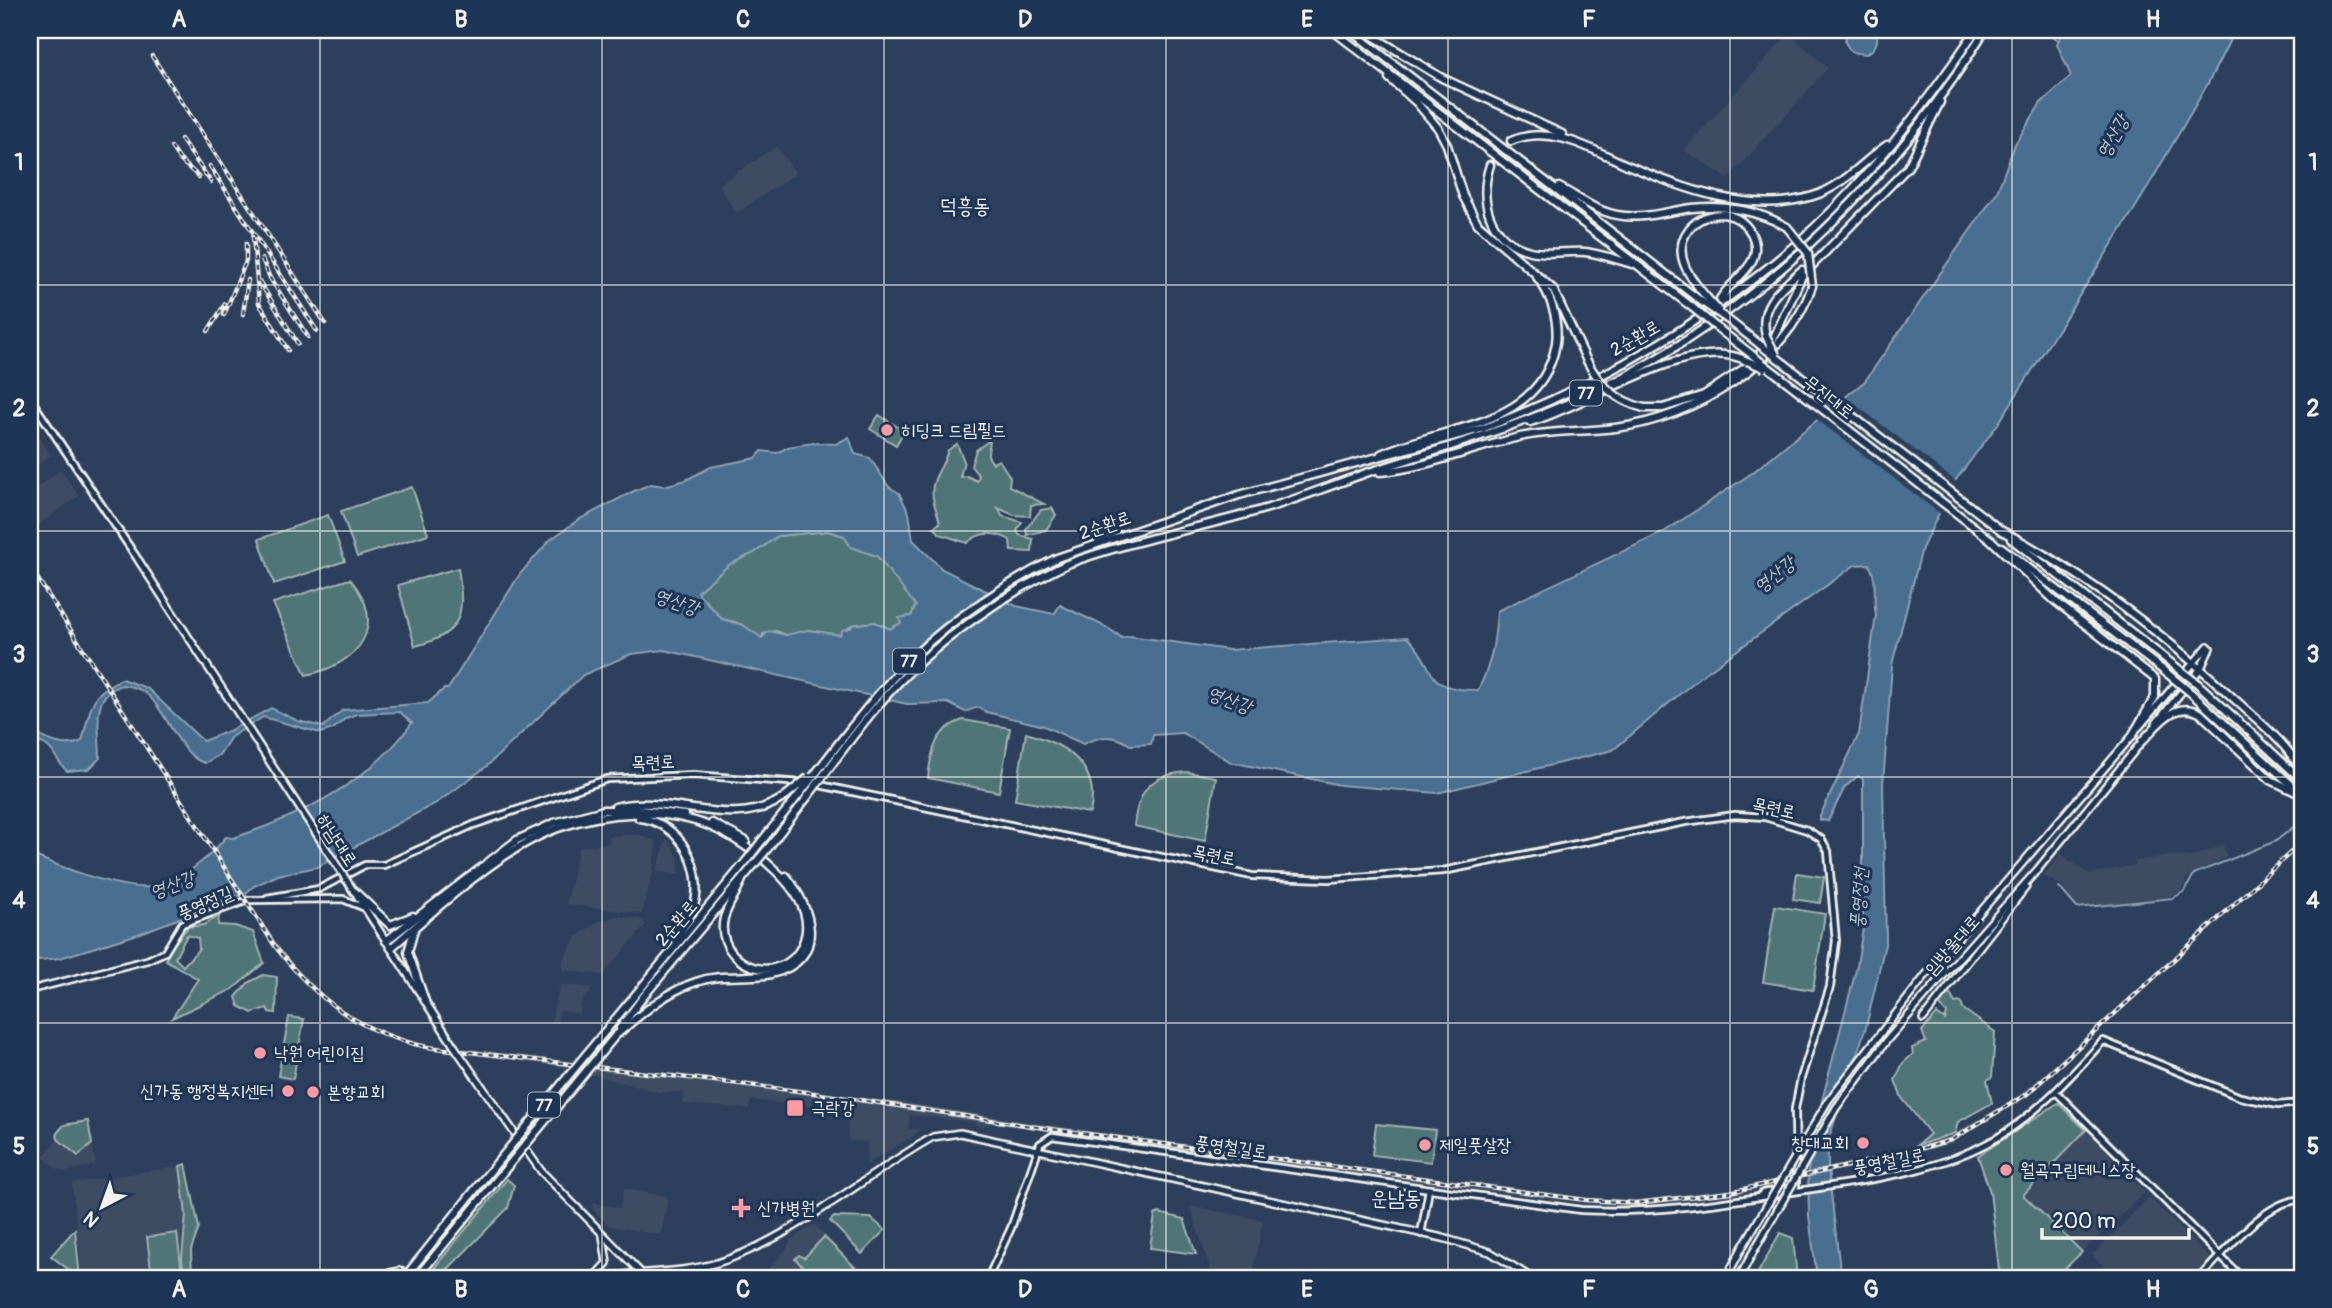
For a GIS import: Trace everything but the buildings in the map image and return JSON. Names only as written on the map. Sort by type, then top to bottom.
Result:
[{"type":"highway","name":"무진대로","points":[[1332,30],[1693,308],[1749,357],[1774,372],[2017,563]]},
{"type":"highway","points":[[1350,30],[1705,300]]},
{"type":"highway","points":[[1363,30],[1442,78],[1588,148]]},
{"type":"highway","name":"2순환로","points":[[404,1278],[818,770],[917,653],[984,602],[1057,558],[1239,495],[1485,428],[1519,415],[1644,352],[1718,302],[1814,228],[1895,141],[1976,30]]},
{"type":"highway","name":"2순환로","points":[[416,1278],[615,1036],[643,997],[768,848],[889,694],[923,659],[987,610],[1066,564],[1125,543],[1218,523],[1271,507],[1368,472],[1501,430],[1623,377],[1710,324],[1773,276],[1886,168],[1945,93],[1985,30]]},
{"type":"highway","points":[[1379,66],[1438,128],[1447,145],[1463,196],[1478,224],[1493,240],[1527,265],[1553,289],[1567,313],[1586,359],[1601,383],[1612,394],[1644,408],[1681,405],[1712,391],[1746,367],[1778,332],[1795,289],[1814,260]]},
{"type":"highway","points":[[1777,357],[1762,321],[1770,301],[1908,167],[1945,93]]},
{"type":"highway","points":[[1511,141],[1524,135],[1559,137],[1698,191],[1748,202],[1775,203],[1827,190],[1851,176],[1895,141]]},
{"type":"highway","points":[[1490,165],[1485,181],[1485,206],[1497,230],[1507,239],[1532,251],[1584,252],[1638,266]]},
{"type":"highway","points":[[1368,472],[1388,471],[1520,437],[1614,428],[1668,416],[1709,398],[1749,370],[1786,332],[1804,307],[1812,286],[1808,253],[1787,227],[1761,215],[1726,208],[1695,208],[1648,216],[1616,215],[1583,202],[1544,180]]},
{"type":"highway","points":[[1705,300],[1688,273],[1681,249],[1683,240],[1699,219],[1716,214],[1732,216],[1751,232],[1755,253],[1746,273],[1724,292],[1718,302]]},
{"type":"highway","points":[[1364,462],[1387,451],[1498,415],[1532,392],[1550,365],[1556,326],[1549,296],[1527,265]]},
{"type":"highway","name":"무진대로","points":[[1705,300],[2002,531],[2029,549]]},
{"type":"highway","points":[[1501,430],[1547,418],[1694,355],[1717,352],[1749,357]]},
{"type":"highway","points":[[2029,549],[2179,650],[2294,756],[2302,772]]},
{"type":"highway","points":[[2029,549],[2198,684],[2302,780]]},
{"type":"highway","points":[[2017,563],[2192,693],[2302,795]]},
{"type":"highway","points":[[2017,563],[2054,601],[2155,679],[2155,697],[2132,736]]},
{"type":"highway","points":[[2179,650],[2191,648]]},
{"type":"highway","points":[[2142,741],[2175,710],[2190,709],[2200,713],[2271,780],[2302,795]]},
{"type":"highway","points":[[391,948],[423,915],[517,840],[554,823],[622,805],[667,804],[743,813],[762,809],[783,798],[818,770]]},
{"type":"highway","points":[[603,810],[668,812],[727,830],[768,858],[787,878],[804,901],[812,925],[803,953],[787,968],[769,974],[725,975],[686,985],[656,1003],[615,1036]]},
{"type":"highway","points":[[386,941],[529,841],[558,829],[616,816],[654,814],[708,826],[737,841],[768,863],[800,903],[806,924],[800,948],[788,962],[769,969],[750,967],[737,959],[728,947],[724,920],[742,880]]},
{"type":"highway","points":[[616,816],[645,818],[667,828],[682,844],[693,863],[697,883],[694,905],[659,964]]},
{"type":"highway","points":[[353,890],[390,925],[423,915]]},
{"type":"highway","points":[[423,915],[410,937],[408,952],[425,1001]]},
{"type":"main road","name":"하남대로","points":[[139,561],[482,1088],[541,1171],[643,1276]]},
{"type":"main road","name":"임방울대로","points":[[1726,1278],[1828,1101],[1925,976],[2132,736],[2192,661],[2209,647],[2201,668],[2142,741],[2038,869],[1888,1039],[1836,1108],[1740,1278]]},
{"type":"main road","points":[[1923,1019],[1943,990],[2000,923],[2038,869]]},
{"type":"main road","points":[[601,1278],[678,1271],[737,1255],[941,1134],[967,1134],[1421,1234],[1490,1252],[1532,1278]]},
{"type":"main road","points":[[593,1278],[607,1263],[603,1236]]},
{"type":"main road","points":[[368,1278],[398,1271],[426,1278]]},
{"type":"main road","points":[[671,1278],[678,1271]]},
{"type":"street","name":"하남대로","points":[[30,398],[139,561]]},
{"type":"street","name":"목련로","points":[[267,898],[318,889],[365,865],[384,865],[440,838],[607,779],[640,776],[750,777],[823,785],[1224,872],[1328,879],[1443,871],[1685,822],[1735,815],[1765,817],[1807,830],[1825,845],[1832,869],[1836,914],[1833,972],[1801,1078],[1795,1109],[1794,1189]]},
{"type":"street","name":"풍영정길","points":[[30,990],[147,960],[165,952],[181,925],[248,900],[343,899],[366,909]]},
{"type":"street","name":"풍영철길로","points":[[1037,1150],[1043,1139],[1059,1136],[1429,1189],[1605,1211],[1670,1210],[1759,1197],[1763,1193],[1837,1185],[1923,1170],[1960,1156],[2022,1121],[2056,1092],[2103,1041],[2239,1097],[2278,1105],[2302,1103]]},
{"type":"street","points":[[2056,1092],[2242,1278]]},
{"type":"street","points":[[988,1278],[1010,1228],[1037,1150]]},
{"type":"street","points":[[1421,1234],[1429,1189]]},
{"type":"street","points":[[2199,1278],[2268,1211],[2292,1199],[2302,1200]]},
{"type":"shaded area","points":[[1789,33],[1828,68],[1728,179],[1684,150]]},
{"type":"shaded area","points":[[777,146],[796,174],[736,213],[718,185]]},
{"type":"shaded area","points":[[30,422],[51,455],[30,469]]},
{"type":"shaded area","points":[[61,470],[79,496],[30,531],[30,492]]},
{"type":"shaded area","points":[[30,562],[81,641],[77,643],[30,570]]},
{"type":"shaded area","points":[[638,835],[656,841],[653,872],[642,914],[566,904],[579,847],[608,843],[609,836]]},
{"type":"shaded area","points":[[667,838],[679,859],[679,875],[656,872]]},
{"type":"shaded area","points":[[2302,839],[2302,845],[2296,851],[2014,1106],[1948,1143],[1841,1171],[1841,1167],[1945,1137],[2010,1102],[2054,1066]]},
{"type":"shaded area","points":[[2223,845],[2227,857],[2187,878],[2181,891],[2172,896],[2113,906],[2079,907],[2074,905],[2062,886],[2043,876],[2061,854],[2089,874],[2135,865],[2135,861],[2173,855],[2191,857]]},
{"type":"shaded area","points":[[252,905],[286,957],[330,1001],[363,1023],[420,1043],[921,1105],[1200,1148],[1560,1194],[1560,1199],[1226,1157],[1013,1124],[997,1122],[980,1127],[972,1122],[910,1115],[908,1129],[918,1129],[915,1135],[867,1164],[867,1142],[849,1141],[846,1108],[805,1106],[804,1113],[792,1112],[792,1105],[751,1100],[749,1109],[683,1104],[684,1092],[658,1092],[562,1067],[440,1050],[383,1038],[343,1017],[306,988],[275,950],[248,908]]},
{"type":"shaded area","points":[[617,916],[641,919],[646,925],[603,975],[562,970],[563,959],[577,936],[600,921]]},
{"type":"shaded area","points":[[560,984],[593,988],[580,1005],[580,1014],[560,1011],[557,1022],[551,1022]]},
{"type":"shaded area","points":[[2086,1130],[2145,1192],[2082,1252],[2023,1195]]},
{"type":"shaded area","points":[[58,1139],[78,1156],[92,1144],[96,1165],[65,1172],[57,1169],[43,1157]]},
{"type":"shaded area","points":[[180,1166],[186,1215],[182,1258],[184,1278],[82,1278],[72,1183]]},
{"type":"shaded area","points":[[1772,1182],[1772,1186],[1730,1194],[1661,1203],[1573,1201],[1574,1196],[1636,1200],[1687,1196]]},
{"type":"shaded area","points":[[624,1188],[668,1197],[661,1235],[609,1226],[592,1208],[593,1203],[620,1208]]},
{"type":"shaded area","points":[[2147,1199],[2151,1199],[2212,1260],[2193,1278],[2115,1278],[2092,1255]]},
{"type":"shaded area","points":[[1190,1206],[1263,1220],[1252,1278],[1213,1278]]},
{"type":"shaded area","points":[[814,1225],[869,1278],[761,1278],[788,1247],[790,1240]]},
{"type":"green space","name":"히딩크 드림필드","points":[[879,415],[904,431],[896,445],[870,429]]},
{"type":"green space","points":[[990,440],[989,457],[993,463],[999,460],[1010,477],[1009,486],[1044,504],[1031,505],[1030,516],[1014,515],[998,508],[1002,516],[1022,522],[1017,530],[1019,535],[1033,539],[1032,552],[1011,551],[1010,540],[998,535],[982,534],[967,543],[940,534],[934,527],[940,523],[933,487],[948,450],[957,444],[964,461],[960,477],[967,476],[977,481],[979,476],[971,466],[976,450]]},
{"type":"green space","points":[[412,487],[428,534],[357,557],[341,511]]},
{"type":"green space","points":[[1052,508],[1056,515],[1046,530],[1027,535],[1026,529],[1041,510]]},
{"type":"green space","points":[[328,515],[345,561],[274,584],[259,539]]},
{"type":"green space","points":[[828,531],[844,536],[851,547],[877,556],[916,605],[911,616],[900,618],[901,623],[890,629],[875,622],[852,625],[840,635],[808,630],[786,635],[776,631],[763,634],[762,638],[735,622],[722,619],[699,594],[698,591],[730,564],[756,552],[778,536]]},
{"type":"green space","points":[[458,568],[461,597],[458,619],[443,635],[415,646],[398,585]]},
{"type":"green space","points":[[350,579],[362,596],[367,612],[367,627],[362,641],[353,653],[340,662],[306,675],[273,603]]},
{"type":"green space","points":[[963,720],[1010,728],[999,792],[928,778],[933,751],[940,735]]},
{"type":"green space","points":[[1026,733],[1067,751],[1085,770],[1092,797],[1090,813],[1015,800]]},
{"type":"green space","points":[[1187,772],[1216,777],[1205,841],[1134,826],[1139,803],[1148,787],[1164,777]]},
{"type":"green space","points":[[1797,873],[1824,877],[1820,903],[1793,899]]},
{"type":"green space","points":[[1775,906],[1825,914],[1813,990],[1763,982]]},
{"type":"green space","points":[[219,916],[218,925],[235,926],[253,932],[264,963],[233,989],[172,1018],[198,979],[166,960],[171,947],[188,927],[204,925]],"holes":[[[187,935],[198,938],[199,949],[183,966],[175,958]]]},
{"type":"green space","points":[[263,975],[277,977],[276,1013],[269,1012],[267,1008],[252,1013],[239,1006],[236,997],[248,983]]},
{"type":"green space","points":[[1950,994],[1955,1003],[1961,1002],[1963,1009],[1995,1032],[1992,1077],[1987,1080],[1992,1103],[1958,1122],[1955,1133],[1916,1146],[1930,1134],[1902,1098],[1895,1080],[1903,1063],[1913,1054],[1912,1048],[1926,1042],[1922,1031],[1937,1014],[1945,1020],[1947,1013],[1939,1005],[1945,995]]},
{"type":"green space","points":[[289,1017],[304,1019],[293,1079],[278,1076]]},
{"type":"green space","points":[[2058,1103],[2086,1130],[2023,1195],[2082,1252],[2055,1278],[2000,1278],[1990,1192],[1978,1156]]},
{"type":"green space","points":[[88,1121],[92,1144],[78,1156],[58,1139],[57,1133],[64,1125]]},
{"type":"green space","points":[[1376,1124],[1435,1130],[1431,1162],[1372,1155]]},
{"type":"green space","points":[[186,1164],[199,1228],[191,1250],[192,1278],[184,1278],[182,1258],[186,1215],[180,1166]]},
{"type":"green space","points":[[507,1179],[514,1185],[508,1208],[444,1273],[434,1268]]},
{"type":"green space","points":[[1159,1213],[1184,1219],[1196,1254],[1150,1248],[1155,1215]]},
{"type":"green space","points":[[834,1217],[871,1218],[885,1230],[862,1254],[830,1221]]},
{"type":"green space","points":[[75,1229],[80,1278],[51,1256]]},
{"type":"green space","points":[[177,1233],[182,1273],[152,1277],[147,1237]]},
{"type":"green space","points":[[1780,1233],[1793,1238],[1797,1278],[1755,1278]]},
{"type":"green space","points":[[824,1237],[866,1278],[815,1278],[795,1259],[799,1255],[804,1258]]},
{"type":"water","points":[[1847,30],[1875,30],[1875,47],[1866,54],[1851,52],[1845,42]]},
{"type":"water","name":"영산강","points":[[2063,30],[2235,30],[2207,85],[2142,197],[1998,424],[1955,481],[1922,548],[1892,665],[1883,784],[1886,940],[1866,1027],[1828,1141],[1828,1168],[1841,1278],[1817,1278],[1809,1216],[1808,1170],[1813,1135],[1857,966],[1863,928],[1863,779],[1858,776],[1845,787],[1828,821],[1820,820],[1820,816],[1859,734],[1876,615],[1875,583],[1869,564],[1855,565],[1700,677],[1613,750],[1437,793],[1340,785],[1231,762],[1183,733],[1153,735],[1151,744],[1130,745],[1106,737],[1083,744],[1044,726],[986,712],[978,707],[965,712],[948,703],[907,704],[664,650],[631,654],[583,675],[487,766],[438,802],[317,867],[278,875],[254,886],[246,893],[138,934],[60,958],[30,961],[30,854],[72,871],[122,885],[161,885],[192,869],[226,837],[233,838],[259,829],[309,808],[355,780],[395,744],[412,723],[400,712],[357,714],[346,718],[333,729],[320,733],[263,717],[231,737],[219,755],[205,763],[188,752],[152,699],[139,689],[123,685],[112,689],[101,704],[98,725],[100,758],[89,769],[67,771],[49,748],[30,740],[30,731],[62,744],[82,741],[90,711],[97,697],[111,684],[122,679],[147,688],[203,741],[229,731],[271,708],[298,721],[323,727],[343,710],[428,703],[444,689],[448,689],[520,574],[550,540],[578,520],[636,490],[651,484],[664,486],[686,480],[711,467],[756,458],[762,451],[777,453],[788,447],[813,443],[836,444],[849,437],[855,454],[870,458],[889,487],[899,493],[909,513],[913,540],[942,569],[1016,606],[1054,614],[1060,605],[1122,638],[1130,636],[1229,650],[1407,637],[1438,681],[1459,689],[1478,690],[1492,651],[1497,611],[1664,532],[1752,473],[1865,381],[1997,192],[2015,144],[2041,103],[2071,76],[2057,44]],"holes":[[[828,531],[844,536],[851,547],[877,556],[916,606],[911,616],[899,618],[901,623],[890,629],[875,622],[852,625],[851,628],[842,630],[840,635],[808,630],[786,635],[769,631],[762,638],[743,625],[722,619],[699,594],[698,591],[730,564],[754,553],[778,536]]]},
{"type":"pier","points":[[1843,395],[1958,483],[1942,515],[1815,418]]},
{"type":"waterway","points":[[2041,30],[2059,40]]},
{"type":"waterway","points":[[2059,887],[2077,908],[2173,898],[2185,891],[2194,874],[2276,841],[2302,820]]},
{"type":"tunnel","points":[[1490,165],[1511,141]]},
{"type":"railway","points":[[152,56],[325,323]]},
{"type":"railway","points":[[181,139],[211,182]]},
{"type":"railway","points":[[171,147],[180,160],[199,177]]},
{"type":"railway","points":[[210,166],[317,331]]},
{"type":"railway","points":[[253,237],[259,303],[288,350]]},
{"type":"railway","points":[[224,315],[246,261],[246,244]]},
{"type":"railway","points":[[262,259],[270,278],[308,337]]},
{"type":"railway","points":[[243,314],[248,280]]},
{"type":"railway","points":[[259,281],[298,344]]},
{"type":"railway","points":[[208,331],[225,304]]},
{"type":"railway","points":[[30,567],[275,946],[323,998],[360,1023],[381,1033],[427,1047],[807,1092],[1051,1129],[1586,1200],[1636,1203],[1730,1192],[1906,1153],[1951,1140],[2027,1094],[2302,842]]},
{"type":"place","name":"히딩크 드림필드","points":[[887,430]]},
{"type":"place","name":"낙원 어린이집","points":[[260,1053]]},
{"type":"place","name":"신가동 행정복지센터","points":[[288,1091]]},
{"type":"place","name":"본향교회","points":[[313,1092]]},
{"type":"place","name":"극락강","points":[[795,1108]]},
{"type":"place","name":"창대교회","points":[[1863,1143]]},
{"type":"place","name":"제일풋살장","points":[[1425,1145]]},
{"type":"place","name":"월곡구립테니스장","points":[[2006,1170]]},
{"type":"place","name":"신가병원","points":[[741,1208]]},
{"type":"district","name":"덕흥동","points":[[965,206]]},
{"type":"district","name":"운남동","points":[[1396,1198]]},
{"type":"water label","name":"풍영정천","points":[[1858,898]]}]
